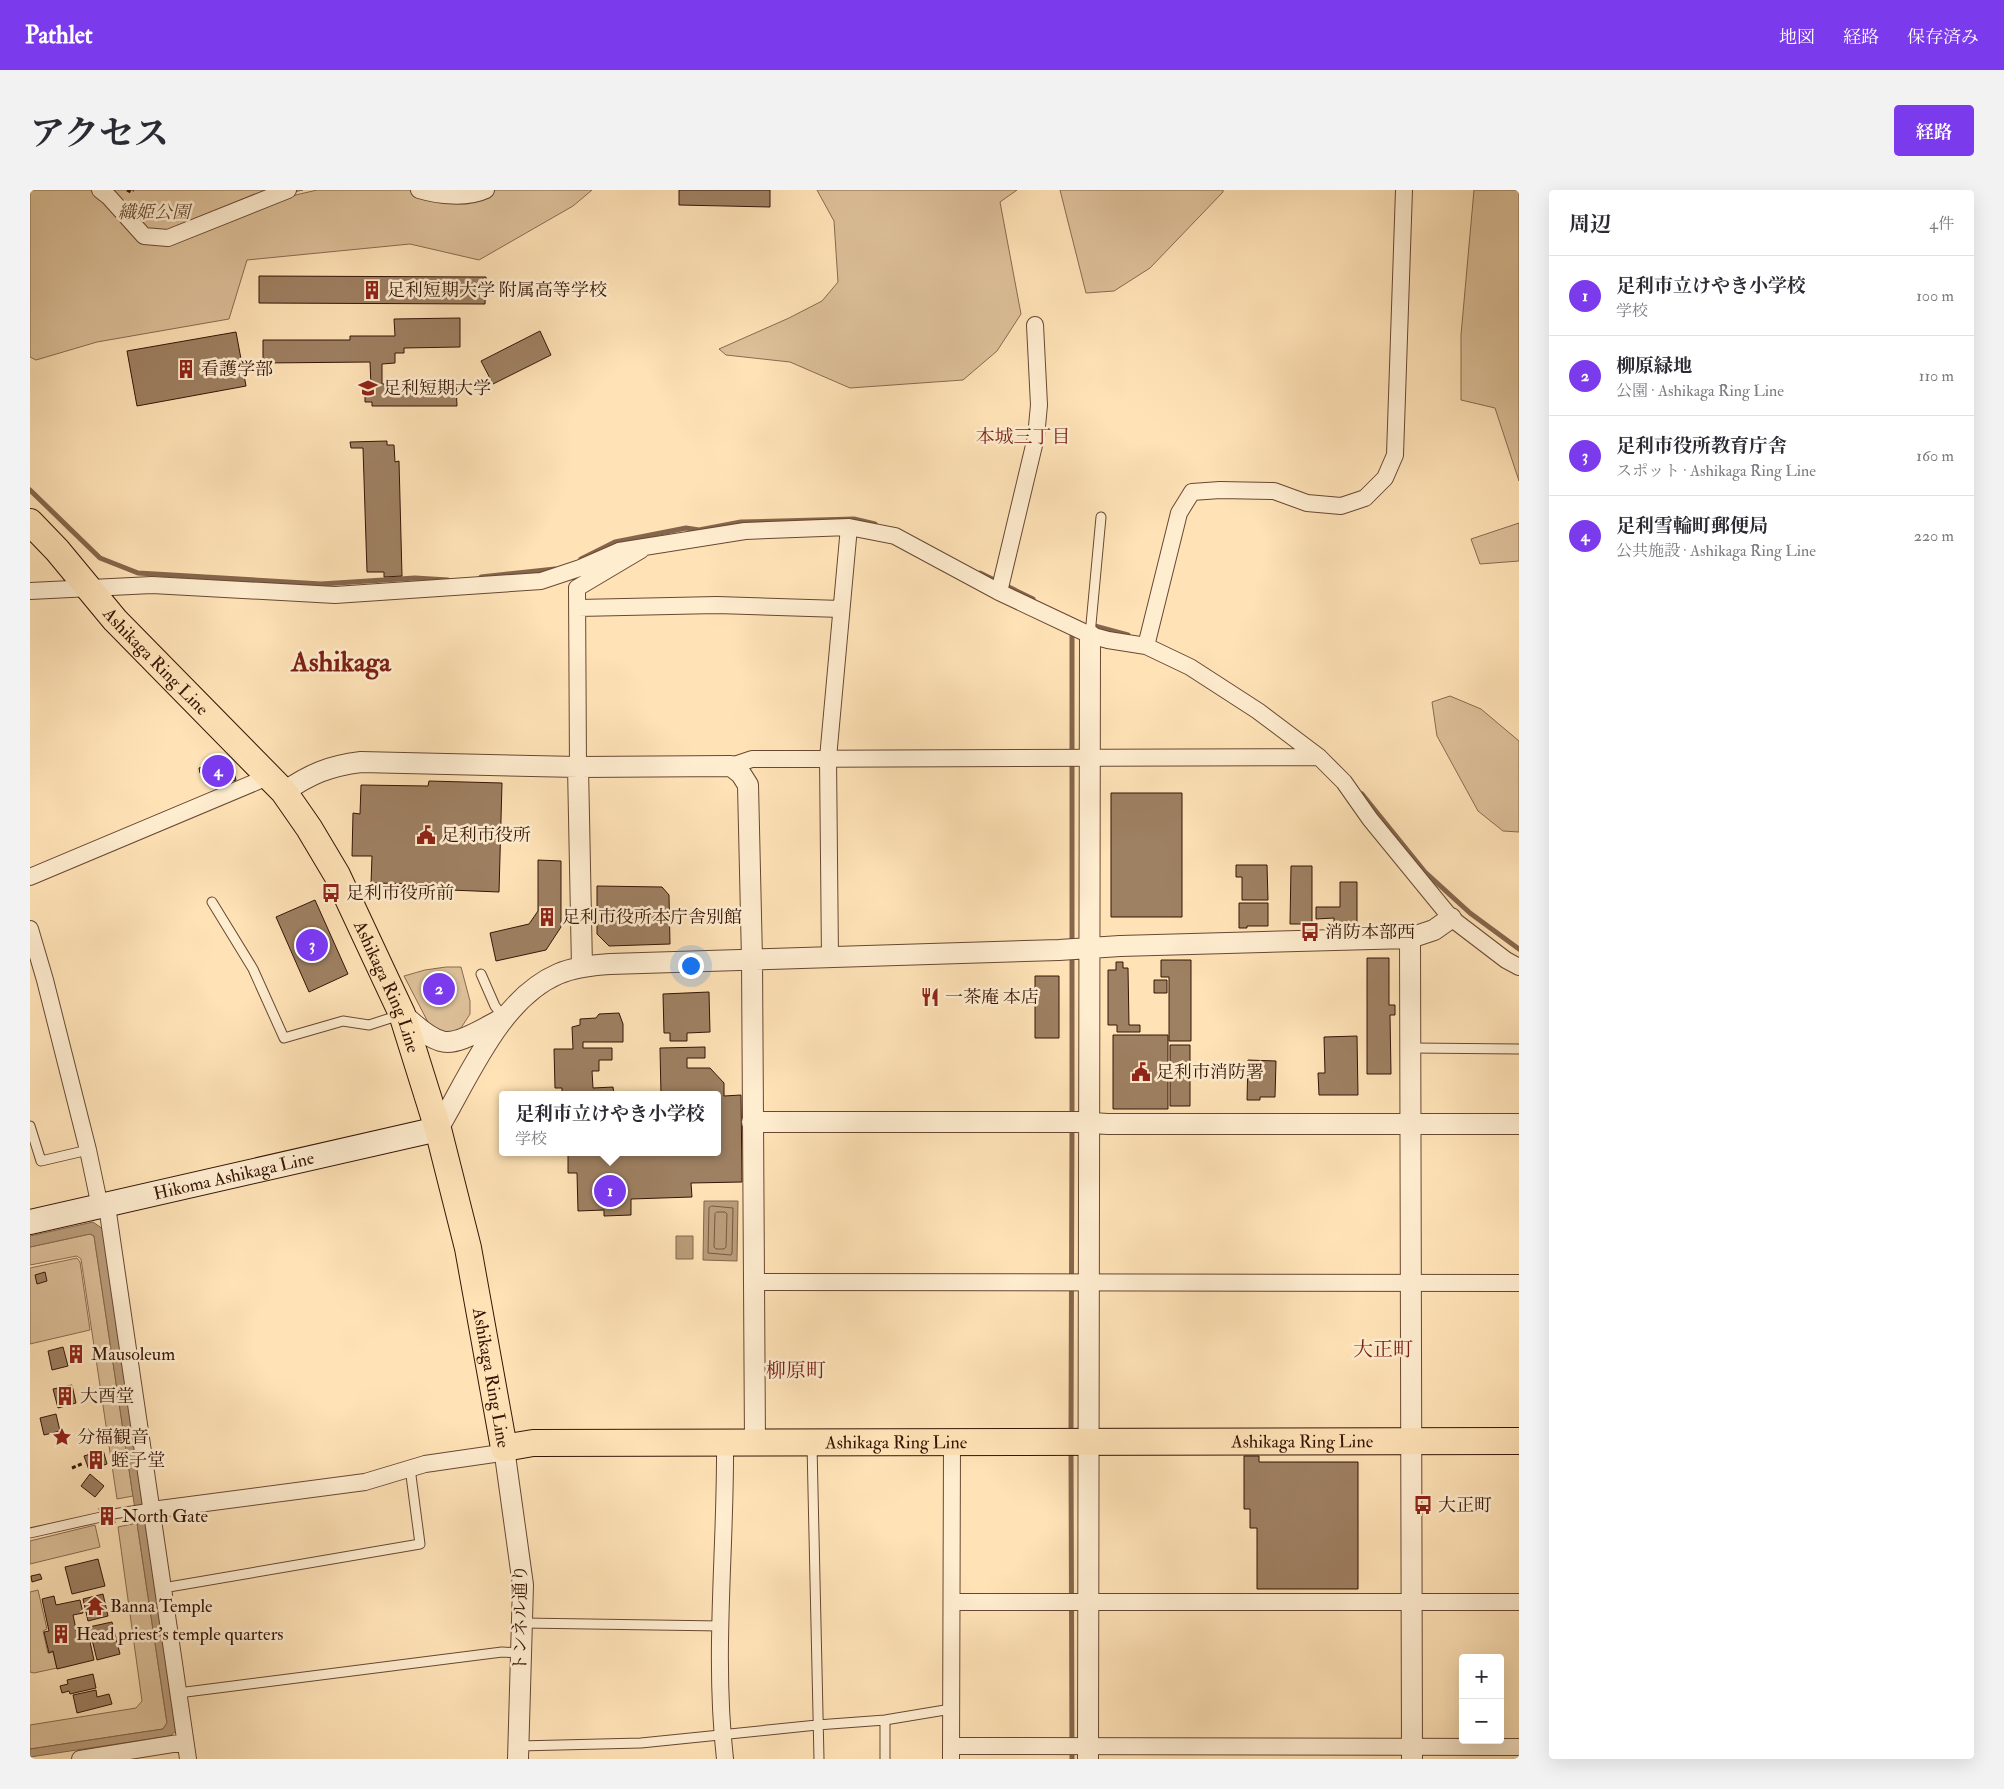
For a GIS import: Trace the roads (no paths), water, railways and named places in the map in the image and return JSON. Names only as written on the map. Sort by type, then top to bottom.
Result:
[{"type":"main road","name":"Ashikaga Ring Line","points":[[30,522],[57,550],[115,620],[277,784],[309,828],[337,875],[402,1014],[438,1129],[468,1248],[504,1448],[533,1443],[1519,1441]]},
{"type":"main road","name":"Hikoma Ashikaga Line","points":[[30,1222],[438,1129]]},
{"type":"street","points":[[100,190],[109,197],[144,236],[168,238],[288,190]]},
{"type":"street","points":[[419,190],[430,193],[465,196],[486,190]]},
{"type":"street","points":[[1146,646],[1179,513],[1192,492],[1220,490],[1274,491],[1307,502],[1341,506],[1365,498],[1385,478],[1395,455],[1404,190]]},
{"type":"street","points":[[999,592],[1036,437],[1039,405],[1035,325]]},
{"type":"street","points":[[830,958],[828,758],[849,527]]},
{"type":"street","points":[[30,591],[152,585],[335,595],[541,581],[580,568],[619,551],[745,531],[849,527],[895,536],[999,592],[1090,635],[1146,646],[1190,667],[1258,711],[1319,757],[1344,782],[1370,819],[1451,918],[1506,960],[1519,967]]},
{"type":"street","points":[[582,967],[577,588],[649,546]]},
{"type":"street","points":[[578,608],[717,605],[841,609]]},
{"type":"street","points":[[1088,1752],[1091,1123],[1089,949],[1090,635]]},
{"type":"street","points":[[30,877],[277,784],[302,779],[338,765],[361,762],[578,767],[730,766],[752,759],[1319,757]]},
{"type":"street","points":[[730,766],[741,774],[748,785],[752,959],[752,1282],[755,1443]]},
{"type":"street","points":[[438,1129],[511,1008],[536,986],[558,974],[582,967],[610,964],[752,959],[1410,938],[1434,930],[1451,918]]},
{"type":"street","points":[[30,929],[104,1206],[188,1759]]},
{"type":"street","points":[[1410,938],[1412,1048],[1410,1441],[1413,1603],[1412,1753]]},
{"type":"street","points":[[402,1014],[434,1038],[447,1043],[470,1035],[504,1018]]},
{"type":"street","points":[[752,1122],[1519,1124]]},
{"type":"street","points":[[752,1282],[1519,1282]]},
{"type":"street","points":[[952,1442],[951,1752],[1412,1753],[1519,1747]]},
{"type":"street","points":[[725,1443],[720,1626],[722,1734],[725,1759]]},
{"type":"street","points":[[150,1509],[365,1482],[425,1464],[494,1454],[504,1448]]},
{"type":"street","name":"トンネル通り","points":[[504,1448],[522,1563],[523,1623],[518,1752]]},
{"type":"street","points":[[952,1602],[1519,1602]]},
{"type":"street","points":[[80,1759],[186,1742]]},
{"type":"lane","points":[[1090,635],[1101,517]]},
{"type":"lane","points":[[212,902],[252,969],[284,1038],[342,1021],[370,1024],[402,1014]]},
{"type":"lane","points":[[481,974],[495,1006],[504,1018]]},
{"type":"lane","points":[[1412,1048],[1519,1049]]},
{"type":"lane","points":[[30,1126],[41,1161],[88,1150]]},
{"type":"lane","points":[[812,1443],[819,1759]]},
{"type":"lane","points":[[163,1588],[420,1544],[410,1468]]},
{"type":"lane","points":[[113,1514],[150,1509]]},
{"type":"lane","points":[[30,1533],[101,1517]]},
{"type":"lane","points":[[523,1623],[720,1626]]},
{"type":"lane","points":[[178,1694],[502,1652],[521,1653]]},
{"type":"lane","points":[[518,1752],[641,1743],[818,1724],[885,1720],[951,1709]]},
{"type":"lane","points":[[885,1720],[885,1759]]},
{"type":"water","points":[[704,1201],[738,1201],[737,1261],[703,1260]]},
{"type":"water","points":[[93,1222],[103,1229],[176,1731],[170,1736],[30,1757],[30,1749],[163,1729],[167,1723],[94,1236],[90,1234],[30,1247],[30,1236]]},
{"type":"water","points":[[676,1236],[693,1236],[693,1259],[676,1259]]},
{"type":"waterway","points":[[30,490],[100,558],[138,573],[321,584],[415,578],[448,580]]},
{"type":"waterway","points":[[581,559],[615,542],[686,528],[699,530],[741,522],[854,519],[875,524]]},
{"type":"waterway","points":[[481,577],[555,569]]},
{"type":"waterway","points":[[980,573],[1033,599]]},
{"type":"waterway","points":[[1091,625],[1128,635]]},
{"type":"waterway","points":[[1072,629],[1072,946]]},
{"type":"waterway","points":[[1362,794],[1425,872],[1470,913],[1519,949]]},
{"type":"waterway","points":[[1072,954],[1072,1118]]},
{"type":"waterway","points":[[1071,1436],[1072,1127]]},
{"type":"waterway","points":[[1071,1449],[1072,1759]]},
{"type":"place","name":"足利短期大学 附属高等学校","points":[[372,290]]},
{"type":"place","name":"看護学部","points":[[186,369]]},
{"type":"place","name":"足利短期大学","points":[[368,388]]},
{"type":"place","name":"足利雪輪町郵便局","points":[[218,771]]},
{"type":"place","name":"足利市役所","points":[[426,835]]},
{"type":"place","name":"足利市役所前","points":[[331,893]]},
{"type":"place","name":"足利市役所本庁舎別館","points":[[547,917]]},
{"type":"place","name":"消防本部西","points":[[1310,932]]},
{"type":"place","name":"足利市役所教育庁舎","points":[[312,945]]},
{"type":"place","name":"柳原緑地","points":[[439,989]]},
{"type":"place","name":"一茶庵 本店","points":[[930,997]]},
{"type":"place","name":"足利市消防署","points":[[1141,1072]]},
{"type":"place","name":"足利市立けやき小学校","points":[[610,1191]]},
{"type":"place","name":"Mausoleum","points":[[76,1354]]},
{"type":"place","name":"大酉堂","points":[[65,1396]]},
{"type":"place","name":"分福観音","points":[[62,1437]]},
{"type":"place","name":"蛭子堂","points":[[96,1460]]},
{"type":"place","name":"大正町","points":[[1423,1505]]},
{"type":"place","name":"North Gate","points":[[107,1516]]},
{"type":"place","name":"Banna Temple","points":[[95,1606]]},
{"type":"place","name":"Head priest's temple quarters","points":[[61,1634]]},
{"type":"district","name":"本城三丁目","points":[[1023,436]]},
{"type":"district","name":"Ashikaga","points":[[341,661]]},
{"type":"district","name":"大正町","points":[[1383,1349]]},
{"type":"district","name":"柳原町","points":[[796,1370]]},
{"type":"park label","name":"織姫公園","points":[[154,212]]}]
